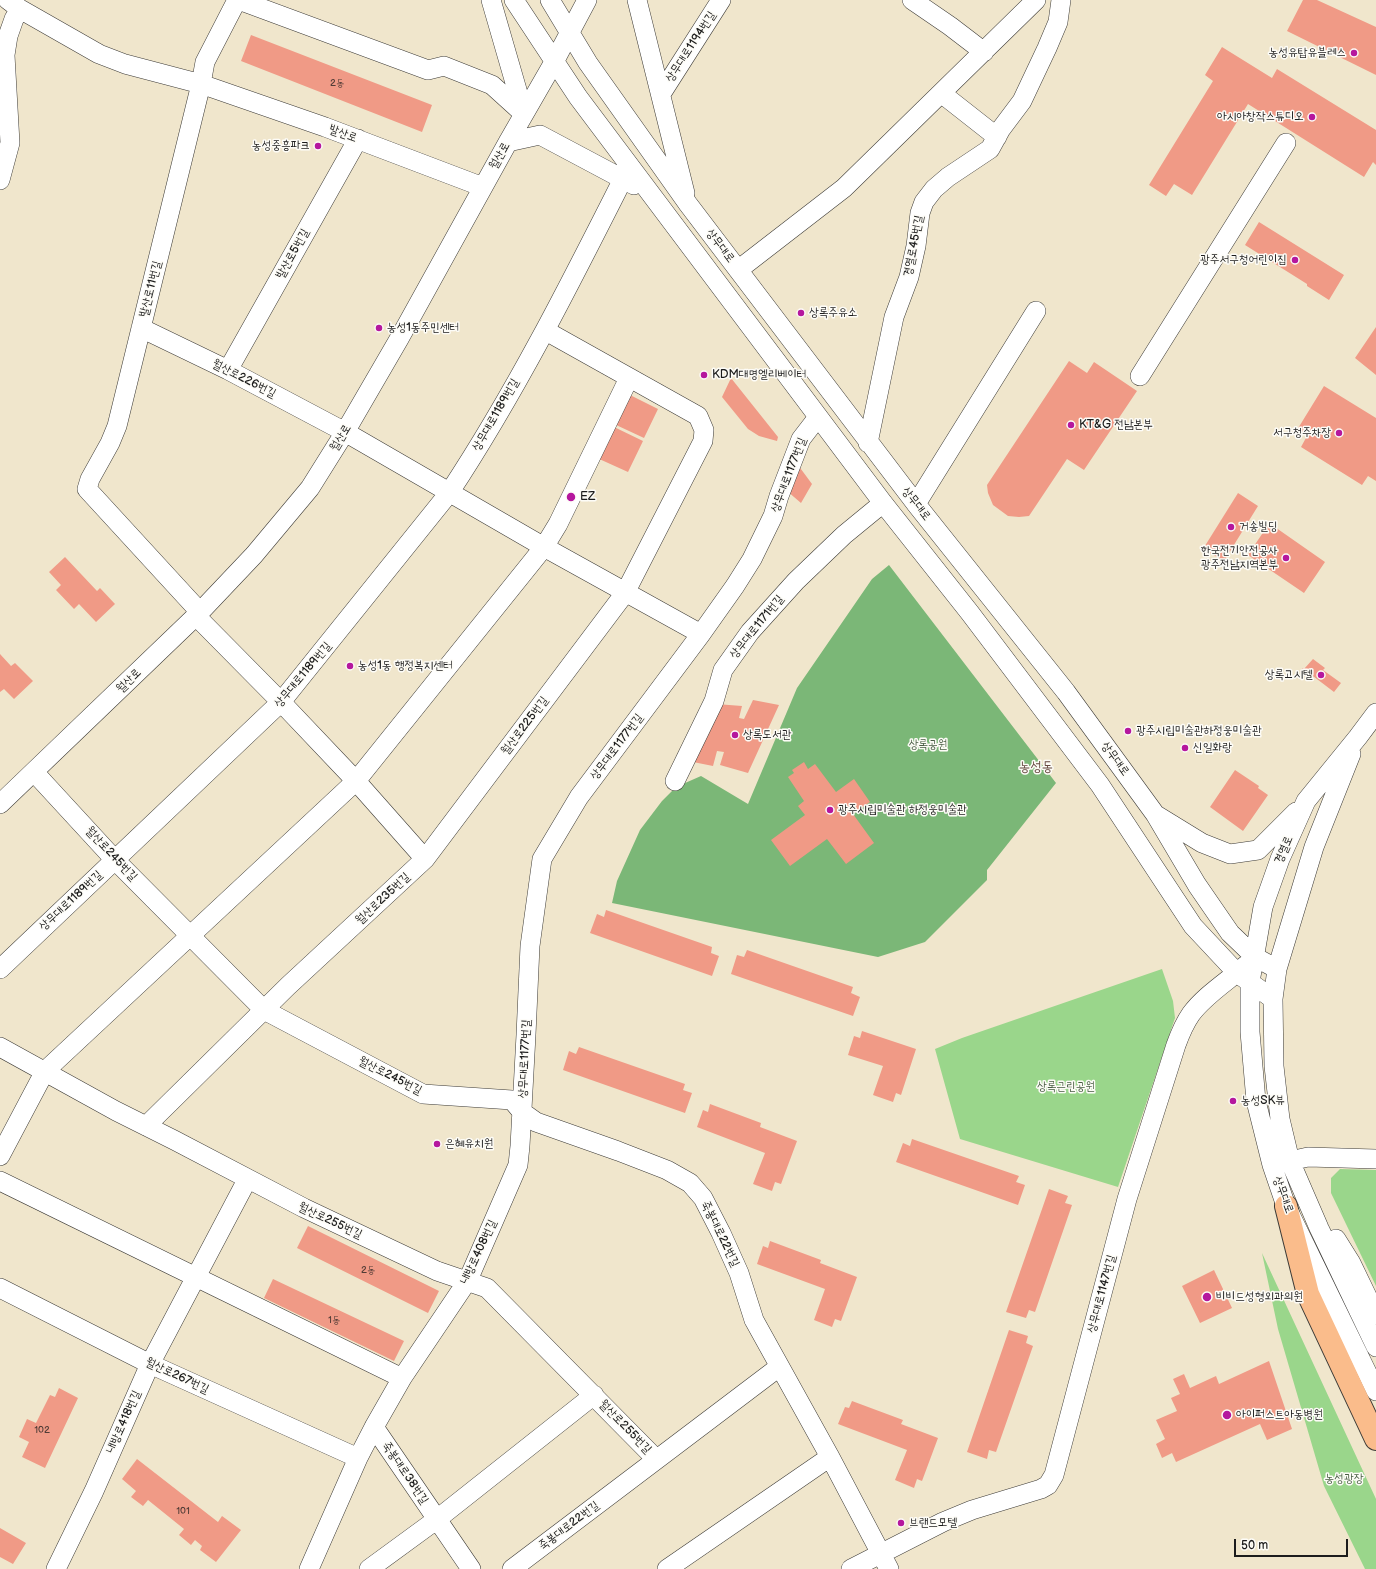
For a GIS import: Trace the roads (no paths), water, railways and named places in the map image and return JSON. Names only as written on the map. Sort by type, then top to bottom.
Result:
[{"type":"main road","points":[[1286,1206],[1308,1294],[1376,1439]]},
{"type":"street","points":[[201,84],[205,62],[238,0],[428,70],[444,66],[492,85],[524,114]]},
{"type":"street","points":[[491,0],[524,114]]},
{"type":"street","name":"상무대로","points":[[514,0],[578,97],[883,503],[970,613],[1100,785],[1193,926],[1244,977],[1274,999]]},
{"type":"street","name":"상무대로","points":[[550,0],[588,62],[688,204],[868,443],[1066,692],[1155,814],[1197,885],[1230,933],[1254,957],[1277,969],[1274,999],[1274,1066],[1280,1119],[1290,1161],[1318,1228],[1376,1347]]},
{"type":"street","name":"월산로","points":[[0,804],[198,614],[254,555],[290,513],[315,480],[345,432],[399,339],[482,187],[554,62],[587,0]]},
{"type":"street","points":[[637,0],[688,204]]},
{"type":"street","name":"상무대로1194번길","points":[[661,94],[721,0]]},
{"type":"street","points":[[912,0],[984,52]]},
{"type":"street","points":[[738,270],[844,188],[1036,0]]},
{"type":"street","name":"경열로45번길","points":[[868,443],[894,317],[909,277],[916,246],[920,213],[924,202],[934,189],[948,177],[990,149],[1022,101],[1058,22],[1061,0]]},
{"type":"street","name":"발산로","points":[[14,4],[99,54],[125,64],[201,84],[358,139],[482,187]]},
{"type":"street","name":"발산로","points":[[0,180],[10,143],[10,116],[5,54],[8,36],[14,19],[14,4]]},
{"type":"street","name":"발산로11번길","points":[[198,614],[87,489],[90,480],[118,426],[201,84]]},
{"type":"street","points":[[941,93],[997,137]]},
{"type":"street","points":[[508,142],[540,135],[651,194]]},
{"type":"street","name":"발산로5번길","points":[[228,370],[358,139]]},
{"type":"street","points":[[1140,376],[1286,143]]},
{"type":"street","name":"상무대로1189번길","points":[[0,968],[281,702],[449,493],[546,331],[624,179]]},
{"type":"street","points":[[916,504],[1036,311]]},
{"type":"street","name":"월산로226번길","points":[[141,328],[228,370],[345,432]]},
{"type":"street","points":[[0,1156],[45,1071],[356,781],[544,547],[558,524],[629,378],[546,331]]},
{"type":"street","name":"월산로225번길","points":[[425,859],[625,593],[703,440],[704,430],[698,416],[629,378]]},
{"type":"street","name":"상무대로1177번길","points":[[522,1112],[530,946],[542,859],[579,797],[735,586],[756,552],[773,516],[801,439],[818,417]]},
{"type":"street","points":[[345,432],[625,593],[701,634]]},
{"type":"street","name":"상무대로1171번길","points":[[676,781],[714,701],[723,670],[750,632],[796,581],[844,535],[883,503]]},
{"type":"street","points":[[198,614],[356,781],[425,859]]},
{"type":"street","name":"경열로","points":[[1254,957],[1263,907],[1280,859],[1306,801],[1376,713]]},
{"type":"street","name":"경열로","points":[[1277,969],[1314,847],[1358,737]]},
{"type":"street","name":"월산로245번길","points":[[34,772],[115,860],[264,1010],[423,1094],[512,1100],[522,1112]]},
{"type":"street","points":[[1155,814],[1202,843],[1230,854],[1258,850],[1306,801]]},
{"type":"street","name":"월산로235번길","points":[[264,1010],[425,859]]},
{"type":"street","name":"상무대로1147번길","points":[[851,1569],[885,1561],[943,1522],[972,1510],[1029,1494],[1048,1485],[1054,1475],[1127,1199],[1176,1045],[1184,1025],[1200,1003],[1244,977],[1254,957]]},
{"type":"street","name":"상무대로","points":[[1244,977],[1256,1101],[1272,1165],[1286,1206],[1376,1391]]},
{"type":"street","points":[[146,1126],[264,1010]]},
{"type":"street","name":"월산로255번길","points":[[0,1047],[247,1180],[437,1271],[468,1280],[487,1288],[656,1459]]},
{"type":"street","name":"내방로408번길","points":[[309,1569],[358,1458],[374,1427],[402,1378],[468,1280],[518,1165],[522,1112]]},
{"type":"street","name":"죽봉대로22번길","points":[[522,1112],[536,1122],[667,1170],[690,1184],[703,1198],[739,1273],[754,1320],[830,1457],[885,1561]]},
{"type":"street","points":[[1290,1161],[1308,1157],[1376,1159]]},
{"type":"street","name":"상무대로","points":[[1290,1161],[1351,1263],[1376,1315]]},
{"type":"street","name":"내방로418번길","points":[[56,1569],[94,1491],[150,1364],[197,1278],[247,1180]]},
{"type":"street","points":[[0,1181],[402,1378]]},
{"type":"street","name":"월산로267번길","points":[[0,1288],[150,1364],[358,1458]]},
{"type":"street","name":"죽봉대로22번길","points":[[512,1569],[780,1367]]},
{"type":"street","name":"월산로255번길","points":[[436,1520],[594,1395]]},
{"type":"street","name":"죽봉대로38번길","points":[[374,1427],[436,1520],[471,1569]]},
{"type":"street","points":[[667,1569],[830,1457]]},
{"type":"street","points":[[369,1569],[436,1520]]},
{"type":"place","name":"농성유탑유블레스","points":[[1354,53]]},
{"type":"place","name":"아시아창작스튜디오","points":[[1312,117]]},
{"type":"place","name":"농성중흥파크","points":[[318,146]]},
{"type":"place","name":"광주서구청어린이집","points":[[1295,260]]},
{"type":"place","name":"상록주유소","points":[[801,313]]},
{"type":"place","name":"농성1동주민센터","points":[[379,328]]},
{"type":"place","name":"KDM대명엘리베이터","points":[[704,375]]},
{"type":"place","name":"KT&G 전남본부","points":[[1071,425]]},
{"type":"place","name":"서구청주차장","points":[[1339,433]]},
{"type":"place","name":"EZ","points":[[571,497]]},
{"type":"place","name":"거송빌딩","points":[[1231,527]]},
{"type":"place","name":"한국전기안전공사 광주전남지역본부","points":[[1286,558]]},
{"type":"place","name":"농성1동 행정복지센터","points":[[350,666]]},
{"type":"place","name":"상록고시텔","points":[[1321,675]]},
{"type":"place","name":"광주시립미술관하정웅미술관","points":[[1128,731]]},
{"type":"place","name":"상록도서관","points":[[735,735]]},
{"type":"place","name":"신일화랑","points":[[1185,748]]},
{"type":"place","name":"광주시립미술관 하정웅미술관","points":[[830,810]]},
{"type":"place","name":"농성SK뷰","points":[[1233,1101]]},
{"type":"place","name":"은혜유치원","points":[[437,1144]]},
{"type":"place","name":"비비드성형외과의원","points":[[1207,1297]]},
{"type":"place","name":"아이퍼스트아동병원","points":[[1227,1415]]},
{"type":"place","name":"브랜드모텔","points":[[901,1523]]},
{"type":"district","name":"농성동","points":[[1036,767]]},
{"type":"park label","name":"상록공원","points":[[928,745]]},
{"type":"park label","name":"상록근린공원","points":[[1066,1087]]},
{"type":"park label","name":"농성광장","points":[[1344,1479]]}]
